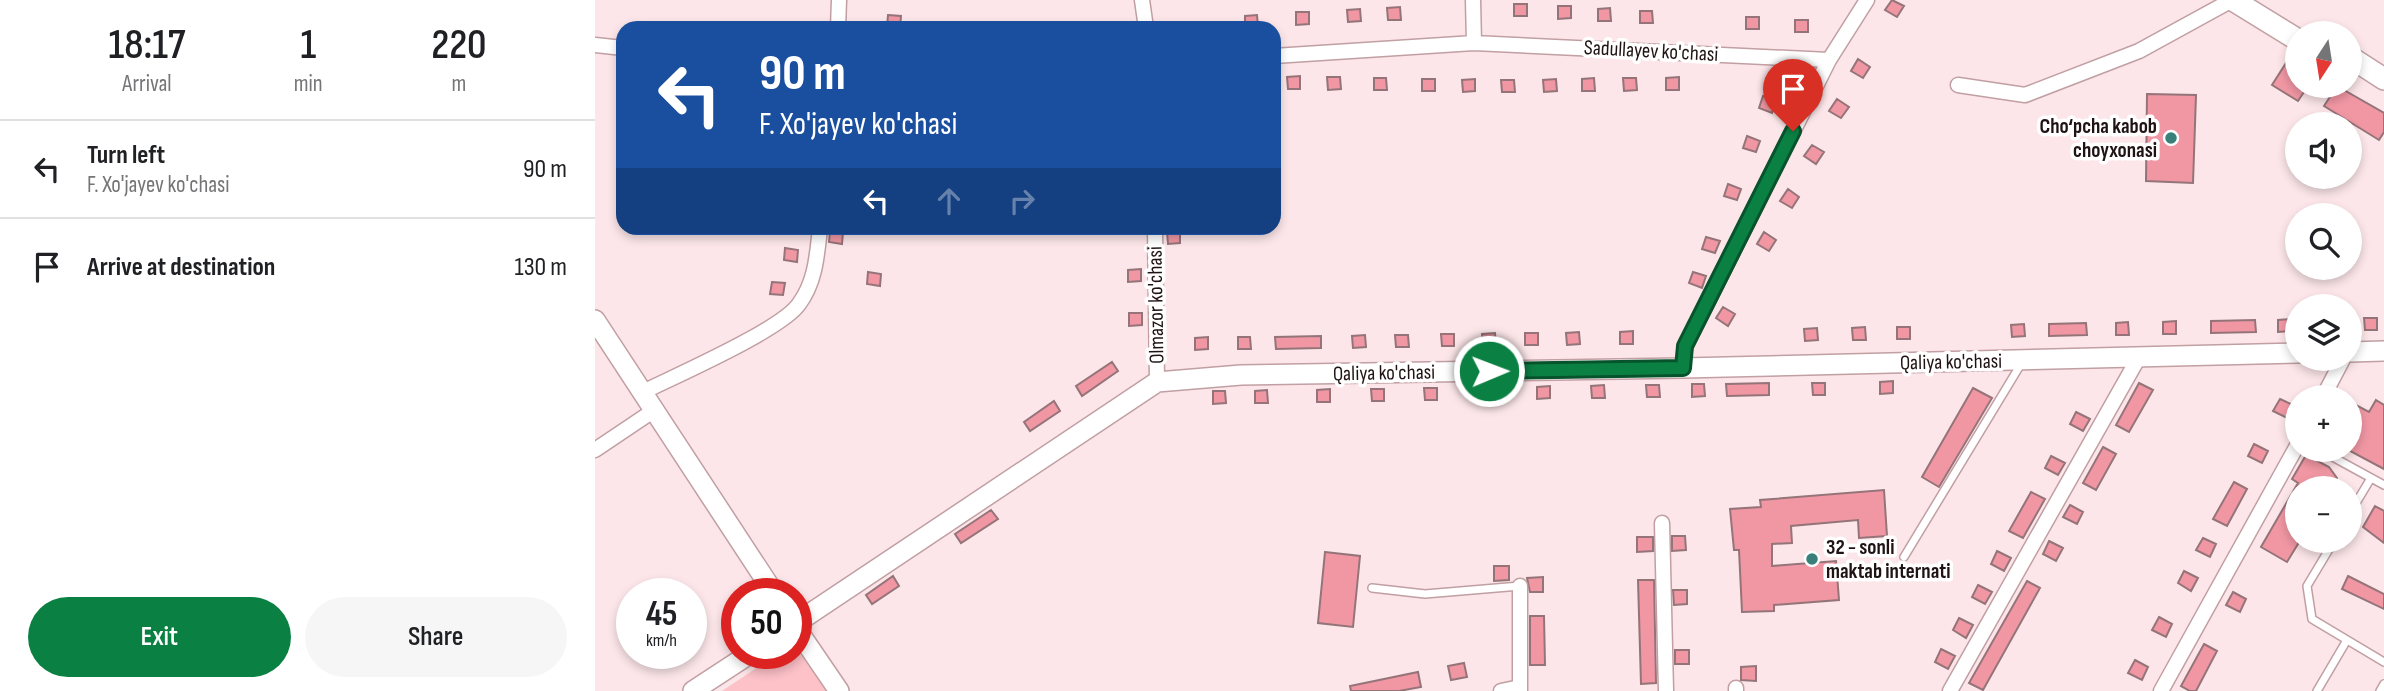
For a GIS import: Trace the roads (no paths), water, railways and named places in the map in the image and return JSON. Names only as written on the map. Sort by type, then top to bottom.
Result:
[{"type":"main road","points":[[2232,0],[2248,2],[2288,21]]},
{"type":"main road","points":[[2248,2],[2285,30]]},
{"type":"main road","points":[[2363,65],[2384,79]]},
{"type":"main road","points":[[2363,81],[2384,94]]},
{"type":"main road","points":[[595,320],[764,578]]},
{"type":"main road","points":[[2362,352],[2384,351]]},
{"type":"main road","name":"Qaliya ko'chasi","points":[[812,614],[1157,382],[1241,375],[1683,368],[2285,353]]},
{"type":"main road","points":[[812,650],[839,691]]},
{"type":"main road","points":[[693,691],[727,669]]},
{"type":"street","points":[[838,21],[839,0]]},
{"type":"street","points":[[1142,0],[1145,21]]},
{"type":"street","points":[[1473,0],[1474,43]]},
{"type":"street","points":[[1683,368],[1685,346],[1829,60],[1867,0]]},
{"type":"street","points":[[1958,85],[2025,95],[2139,51],[2232,0]]},
{"type":"street","name":"Sadullayev ko'chasi","points":[[1281,56],[1474,43],[1829,60]]},
{"type":"street","points":[[595,45],[616,47]]},
{"type":"street","points":[[641,393],[767,329],[799,305],[812,281],[819,235]]},
{"type":"street","name":"Olmazor ko'chasi","points":[[1155,235],[1157,382]]},
{"type":"street","points":[[1950,691],[2139,357]]},
{"type":"street","points":[[595,450],[653,411]]},
{"type":"street","points":[[2161,691],[2288,462]]},
{"type":"street","points":[[1662,523],[1666,691]]},
{"type":"street","points":[[1501,691],[1520,689],[1520,586]]},
{"type":"lane","points":[[1904,556],[2024,360]]},
{"type":"lane","points":[[2342,462],[2384,485]]},
{"type":"lane","points":[[2362,493],[2371,478]]},
{"type":"lane","points":[[2327,553],[2307,586],[2312,619],[2384,662]]},
{"type":"lane","points":[[1372,588],[1425,594],[1520,586]]},
{"type":"lane","points":[[2317,691],[2347,640]]},
{"type":"lane","points":[[2380,691],[2384,684]]},
{"type":"place","name":"Cho‘pcha kabob choyxonasi","points":[[2171,138]]},
{"type":"place","name":"32 - sonli maktab internati","points":[[1812,559]]}]
